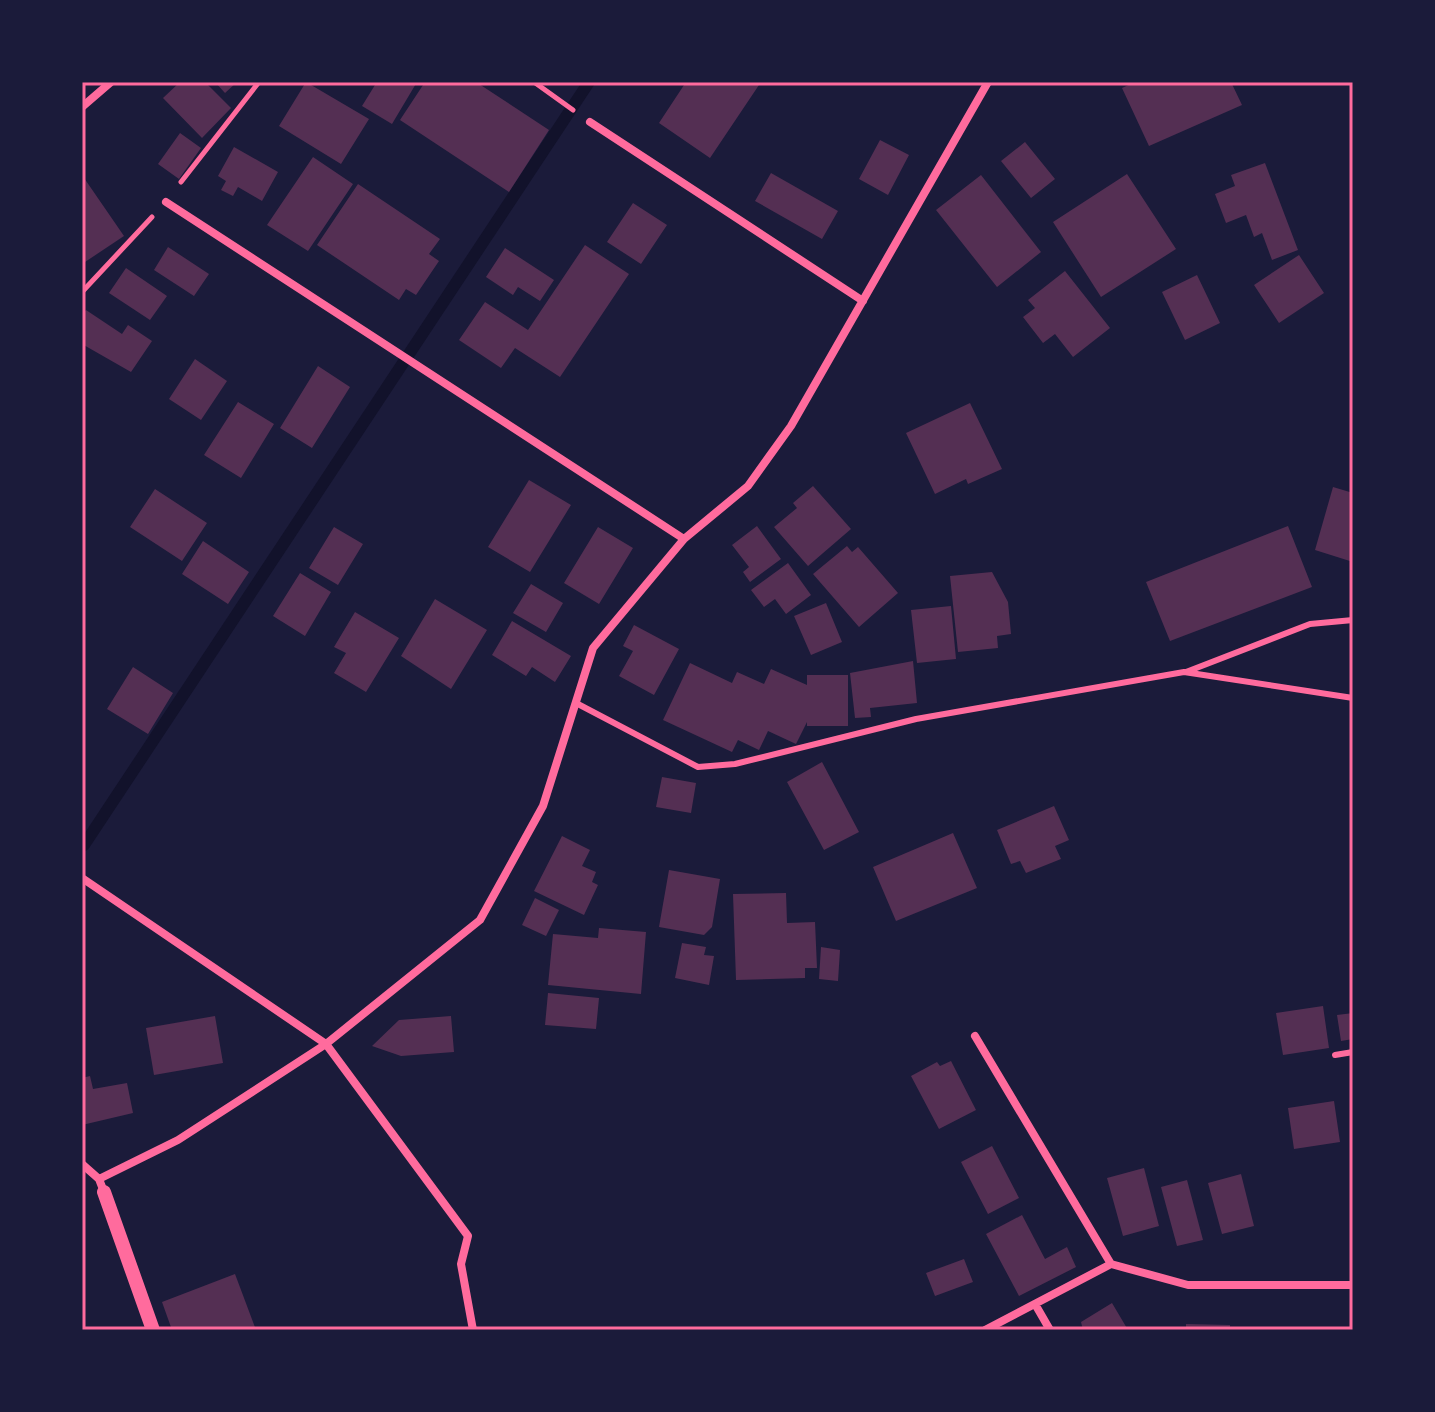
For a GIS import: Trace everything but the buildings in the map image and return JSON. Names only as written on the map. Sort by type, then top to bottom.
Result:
[{"type":"street","points":[[82,107],[111,82]]},
{"type":"street","points":[[102,1185],[178,1140],[326,1044],[480,920],[543,806],[593,648],[684,539],[748,486],[791,426],[988,82]]},
{"type":"street","points":[[590,122],[863,301]]},
{"type":"street","points":[[166,202],[684,539]]},
{"type":"street","points":[[82,878],[326,1044],[468,1236],[461,1264],[473,1330]]},
{"type":"street","points":[[975,1036],[1111,1264]]},
{"type":"street","points":[[82,1164],[102,1185],[153,1330]]},
{"type":"street","points":[[985,1330],[1111,1264],[1188,1285],[1353,1285]]},
{"type":"street","points":[[1035,1304],[1050,1330]]},
{"type":"lane","points":[[576,703],[698,767],[735,764],[916,719],[1184,672],[1310,624],[1353,620]]},
{"type":"lane","points":[[1184,672],[1353,698]]},
{"type":"lane","points":[[1335,1055],[1353,1052]]},
{"type":"path","points":[[534,82],[590,122]]},
{"type":"waterway","points":[[84,845],[589,82]]}]
